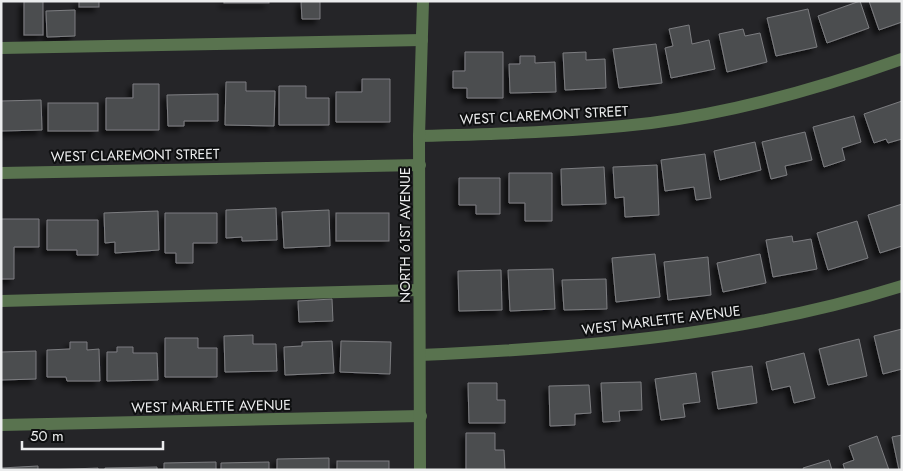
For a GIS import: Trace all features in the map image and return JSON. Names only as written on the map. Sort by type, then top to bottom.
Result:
[{"type":"street","name":"NORTH 61ST AVENUE","points":[[420,470],[419,290],[423,1]]},
{"type":"street","points":[[1,48],[422,40]]},
{"type":"street","name":"WEST CLAREMONT STREET","points":[[420,136],[570,131],[653,123],[758,102],[854,76],[902,59]]},
{"type":"street","name":"WEST CLAREMONT STREET","points":[[1,173],[420,165]]},
{"type":"street","name":"WEST MARLETTE AVENUE","points":[[420,355],[600,344],[680,335],[763,322],[853,302],[902,286]]},
{"type":"street","points":[[1,301],[419,290]]},
{"type":"street","name":"WEST MARLETTE AVENUE","points":[[1,426],[420,416]]},
{"type":"building","points":[[24,1],[43,1],[43,35],[24,35]]},
{"type":"building","points":[[79,1],[99,1],[99,7],[79,7]]},
{"type":"building","points":[[224,1],[269,1],[269,3],[224,3]]},
{"type":"building","points":[[301,1],[320,1],[320,19],[302,19]]},
{"type":"building","points":[[860,1],[869,28],[827,43],[818,16]]},
{"type":"building","points":[[869,1],[902,1],[902,22],[879,30]]},
{"type":"building","points":[[808,9],[817,47],[776,56],[767,18]]},
{"type":"building","points":[[75,10],[75,36],[47,37],[46,11]]},
{"type":"building","points":[[689,25],[692,44],[709,40],[715,69],[671,78],[665,48],[673,46],[669,29]]},
{"type":"building","points":[[743,29],[745,36],[760,33],[767,62],[727,72],[719,34]]},
{"type":"building","points":[[656,44],[662,83],[619,88],[613,49]]},
{"type":"building","points":[[465,52],[503,52],[503,98],[467,98],[467,88],[453,88],[453,71],[465,71]]},
{"type":"building","points":[[586,52],[586,60],[605,59],[606,88],[565,90],[563,53]]},
{"type":"building","points":[[520,56],[535,56],[535,63],[555,62],[556,92],[510,93],[509,64],[520,64]]},
{"type":"building","points":[[362,79],[390,79],[390,122],[336,122],[336,92],[362,92]]},
{"type":"building","points":[[226,82],[246,82],[246,91],[275,91],[274,126],[225,125]]},
{"type":"building","points":[[133,84],[159,84],[159,130],[106,130],[106,98],[133,98]]},
{"type":"building","points":[[279,86],[306,86],[306,98],[329,98],[329,125],[279,125]]},
{"type":"building","points":[[218,94],[218,121],[184,121],[184,126],[168,126],[167,95]]},
{"type":"building","points":[[41,100],[42,130],[1,131],[1,101]]},
{"type":"building","points":[[902,101],[902,139],[888,143],[886,139],[874,143],[864,114]]},
{"type":"building","points":[[48,103],[98,103],[98,131],[48,131]]},
{"type":"building","points":[[854,116],[861,142],[842,148],[845,160],[824,167],[813,127]]},
{"type":"building","points":[[805,132],[812,160],[785,166],[787,175],[771,179],[762,142]]},
{"type":"building","points":[[755,142],[761,170],[720,180],[714,151]]},
{"type":"building","points":[[705,154],[711,198],[696,200],[694,187],[665,191],[661,160]]},
{"type":"building","points":[[657,165],[659,215],[625,217],[624,197],[615,198],[613,167]]},
{"type":"building","points":[[604,167],[606,204],[562,205],[561,169]]},
{"type":"building","points":[[509,173],[552,173],[552,221],[525,221],[525,203],[509,203]]},
{"type":"building","points":[[459,178],[500,178],[500,214],[476,214],[476,205],[459,205]]},
{"type":"building","points":[[902,204],[902,246],[880,253],[868,215]]},
{"type":"building","points":[[276,208],[277,240],[242,241],[242,237],[226,238],[226,210]]},
{"type":"building","points":[[329,210],[330,246],[284,248],[282,212]]},
{"type":"building","points":[[158,211],[159,250],[115,253],[115,242],[105,243],[104,213]]},
{"type":"building","points":[[165,213],[217,213],[217,243],[193,243],[193,263],[176,263],[176,253],[165,253]]},
{"type":"building","points":[[336,213],[389,213],[389,241],[336,241]]},
{"type":"building","points":[[1,219],[39,219],[39,247],[14,247],[14,279],[1,279]]},
{"type":"building","points":[[47,220],[98,220],[98,255],[77,255],[77,250],[47,250]]},
{"type":"building","points":[[857,221],[868,258],[828,270],[817,233]]},
{"type":"building","points":[[792,236],[793,242],[811,239],[817,269],[773,277],[766,240]]},
{"type":"building","points":[[655,254],[660,297],[616,302],[612,258]]},
{"type":"building","points":[[760,254],[766,283],[723,292],[717,263]]},
{"type":"building","points":[[708,257],[711,295],[668,300],[664,262]]},
{"type":"building","points":[[553,269],[555,309],[510,311],[508,270]]},
{"type":"building","points":[[501,270],[502,310],[459,311],[458,271]]},
{"type":"building","points":[[606,279],[607,309],[564,310],[562,280]]},
{"type":"building","points":[[332,299],[333,321],[299,322],[298,301]]},
{"type":"building","points":[[902,329],[902,369],[883,374],[874,336]]},
{"type":"building","points":[[253,335],[253,344],[276,344],[277,371],[225,372],[224,336]]},
{"type":"building","points":[[165,338],[198,338],[198,348],[217,348],[217,377],[165,377]]},
{"type":"building","points":[[859,339],[867,376],[828,385],[819,349]]},
{"type":"building","points":[[332,341],[334,373],[285,375],[284,347],[302,346],[302,342]]},
{"type":"building","points":[[341,341],[391,342],[390,374],[340,372]]},
{"type":"building","points":[[70,342],[87,342],[87,350],[99,349],[100,381],[67,381],[66,377],[47,377],[47,350],[70,349]]},
{"type":"building","points":[[117,347],[133,347],[133,353],[157,353],[158,380],[107,381],[107,352],[117,352]]},
{"type":"building","points":[[36,351],[36,379],[1,380],[1,352]]},
{"type":"building","points":[[804,353],[815,398],[794,403],[790,386],[772,390],[766,362]]},
{"type":"building","points":[[752,366],[757,403],[718,409],[712,372]]},
{"type":"building","points":[[696,373],[700,402],[683,404],[685,417],[661,420],[655,379]]},
{"type":"building","points":[[641,382],[642,410],[619,411],[620,421],[603,422],[601,383]]},
{"type":"building","points":[[468,383],[497,383],[497,400],[505,400],[505,423],[469,423]]},
{"type":"building","points":[[589,385],[591,413],[575,414],[575,425],[550,426],[549,386]]},
{"type":"building","points":[[466,433],[495,433],[495,450],[504,450],[505,470],[466,470]]},
{"type":"building","points":[[902,435],[902,470],[899,470],[892,437]]},
{"type":"building","points":[[877,436],[889,470],[845,470],[843,464],[854,460],[849,446]]},
{"type":"building","points":[[329,458],[329,470],[277,470],[277,459]]},
{"type":"building","points":[[829,460],[832,470],[804,470],[803,468]]},
{"type":"building","points":[[337,461],[389,461],[389,470],[337,470]]},
{"type":"building","points":[[216,462],[216,470],[164,470],[164,463]]},
{"type":"building","points":[[269,462],[269,470],[221,470],[221,463]]},
{"type":"building","points":[[38,466],[38,470],[1,470],[1,468]]},
{"type":"building","points":[[157,467],[157,470],[105,470],[105,468]]},
{"type":"building","points":[[98,468],[98,470],[46,470]]}]
